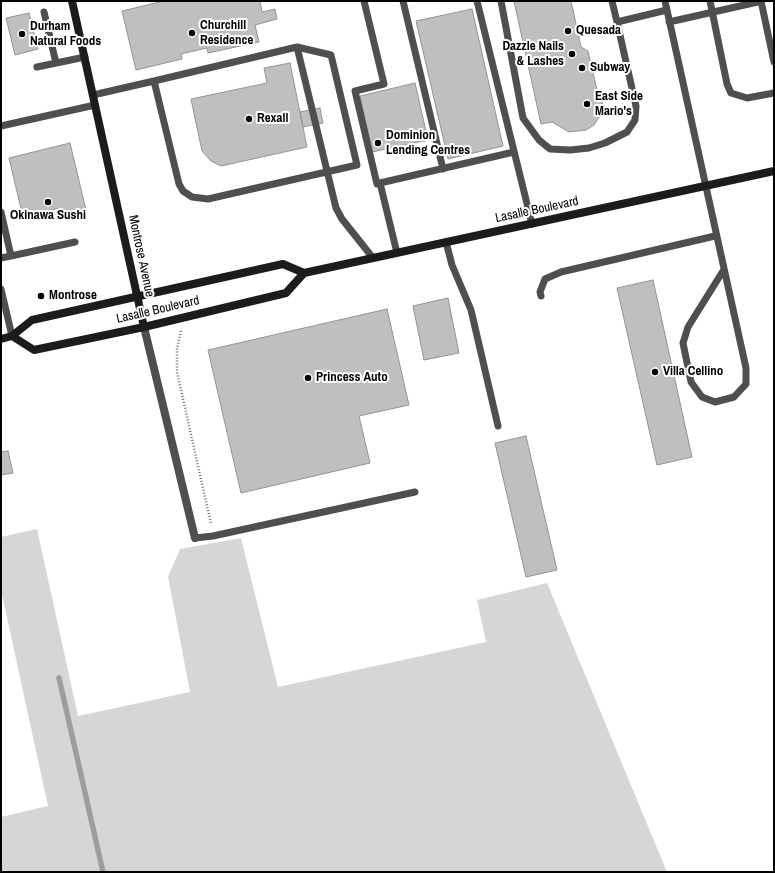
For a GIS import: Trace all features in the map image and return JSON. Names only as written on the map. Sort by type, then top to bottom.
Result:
[{"type":"main road","name":"Montrose Avenue","points":[[72,1],[144,327]]},
{"type":"main road","name":"Lasalle Boulevard","points":[[1,339],[12,336],[32,320],[137,295],[283,264],[304,273],[774,171]]},
{"type":"main road","name":"Lasalle Boulevard","points":[[12,336],[34,350],[144,327],[286,293],[304,273]]},
{"type":"street","name":"Montrose Avenue","points":[[144,327],[195,538]]},
{"type":"lane","points":[[364,1],[384,84],[355,91],[377,184],[514,152]]},
{"type":"lane","points":[[403,1],[442,169]]},
{"type":"lane","points":[[477,1],[532,224]]},
{"type":"lane","points":[[501,1],[524,118],[539,140],[550,149],[570,150],[606,144],[626,132],[635,120],[636,106],[612,1]]},
{"type":"lane","points":[[665,1],[715,236],[724,271],[746,368],[746,384],[734,397],[715,402],[702,397],[691,382],[683,343],[688,327],[724,271]]},
{"type":"lane","points":[[710,1],[727,84],[731,93],[747,98],[774,93]]},
{"type":"lane","points":[[669,22],[761,1],[774,62]]},
{"type":"lane","points":[[617,22],[667,10]]},
{"type":"lane","points":[[44,12],[56,63]]},
{"type":"lane","points":[[296,47],[336,208],[342,219],[373,258]]},
{"type":"lane","points":[[93,95],[296,47],[330,55],[357,165],[208,198],[192,197],[183,191],[179,184],[154,81]]},
{"type":"lane","points":[[37,67],[85,58]]},
{"type":"lane","points":[[1,126],[95,105]]},
{"type":"lane","points":[[380,183],[397,253]]},
{"type":"lane","points":[[1,212],[11,256]]},
{"type":"lane","points":[[541,296],[540,292],[545,279],[561,272],[715,236]]},
{"type":"lane","points":[[1,258],[75,242]]},
{"type":"lane","points":[[446,242],[452,265],[471,310],[498,426]]},
{"type":"lane","points":[[1,289],[12,336]]},
{"type":"lane","points":[[195,538],[213,536],[415,492]]},
{"type":"path","points":[[178,319],[181,332],[177,349],[178,372],[213,536]]},
{"type":"shaded area","points":[[37,529],[78,716],[190,692],[168,577],[180,549],[241,538],[278,687],[486,642],[477,600],[547,583],[667,872],[1,872],[1,817],[48,806],[1,590],[1,537]]},
{"type":"building","name":"Churchill Residence","points":[[164,1],[260,1],[262,12],[275,9],[277,19],[255,25],[259,42],[208,53],[207,48],[181,54],[182,59],[136,70],[122,11]]},
{"type":"building","points":[[514,1],[571,1],[581,47],[588,51],[597,90],[600,90],[603,106],[600,116],[594,125],[586,130],[569,132],[552,122],[541,124]]},
{"type":"building","points":[[472,9],[503,146],[448,159],[416,21]]},
{"type":"building","name":"Durham Natural Foods","points":[[29,13],[38,49],[15,55],[6,18]]},
{"type":"building","name":"Rexall","points":[[290,63],[307,147],[221,166],[211,161],[202,151],[191,99],[267,83],[264,68]]},
{"type":"building","points":[[415,83],[428,140],[372,152],[360,96]]},
{"type":"building","points":[[320,108],[323,123],[303,127],[300,112]]},
{"type":"building","points":[[70,143],[86,210],[61,216],[59,208],[23,217],[9,158]]},
{"type":"building","name":"Villa Cellino","points":[[653,280],[692,457],[657,465],[617,288]]},
{"type":"building","points":[[448,298],[459,353],[424,360],[413,306]]},
{"type":"building","name":"Princess Auto","points":[[387,309],[409,405],[359,416],[370,463],[241,493],[208,350]]},
{"type":"building","points":[[526,436],[557,570],[526,577],[495,443]]},
{"type":"building","points":[[8,451],[13,473],[1,475],[1,452]]},
{"type":"waterway","points":[[59,678],[103,872]]},
{"type":"place","name":"Quesada","points":[[568,31]]},
{"type":"place","name":"Churchill Residence","points":[[192,33]]},
{"type":"place","name":"Durham Natural Foods","points":[[22,34]]},
{"type":"place","name":"Dazzle Nails & Lashes","points":[[572,54]]},
{"type":"place","name":"Subway","points":[[582,68]]},
{"type":"place","name":"East Side Mario's","points":[[587,104]]},
{"type":"place","name":"Rexall","points":[[249,119]]},
{"type":"place","name":"Dominion Lending Centres","points":[[378,143]]},
{"type":"place","name":"Okinawa Sushi","points":[[48,202]]},
{"type":"place","name":"Montrose","points":[[41,296]]},
{"type":"place","name":"Villa Cellino","points":[[655,372]]},
{"type":"place","name":"Princess Auto","points":[[308,378]]}]
